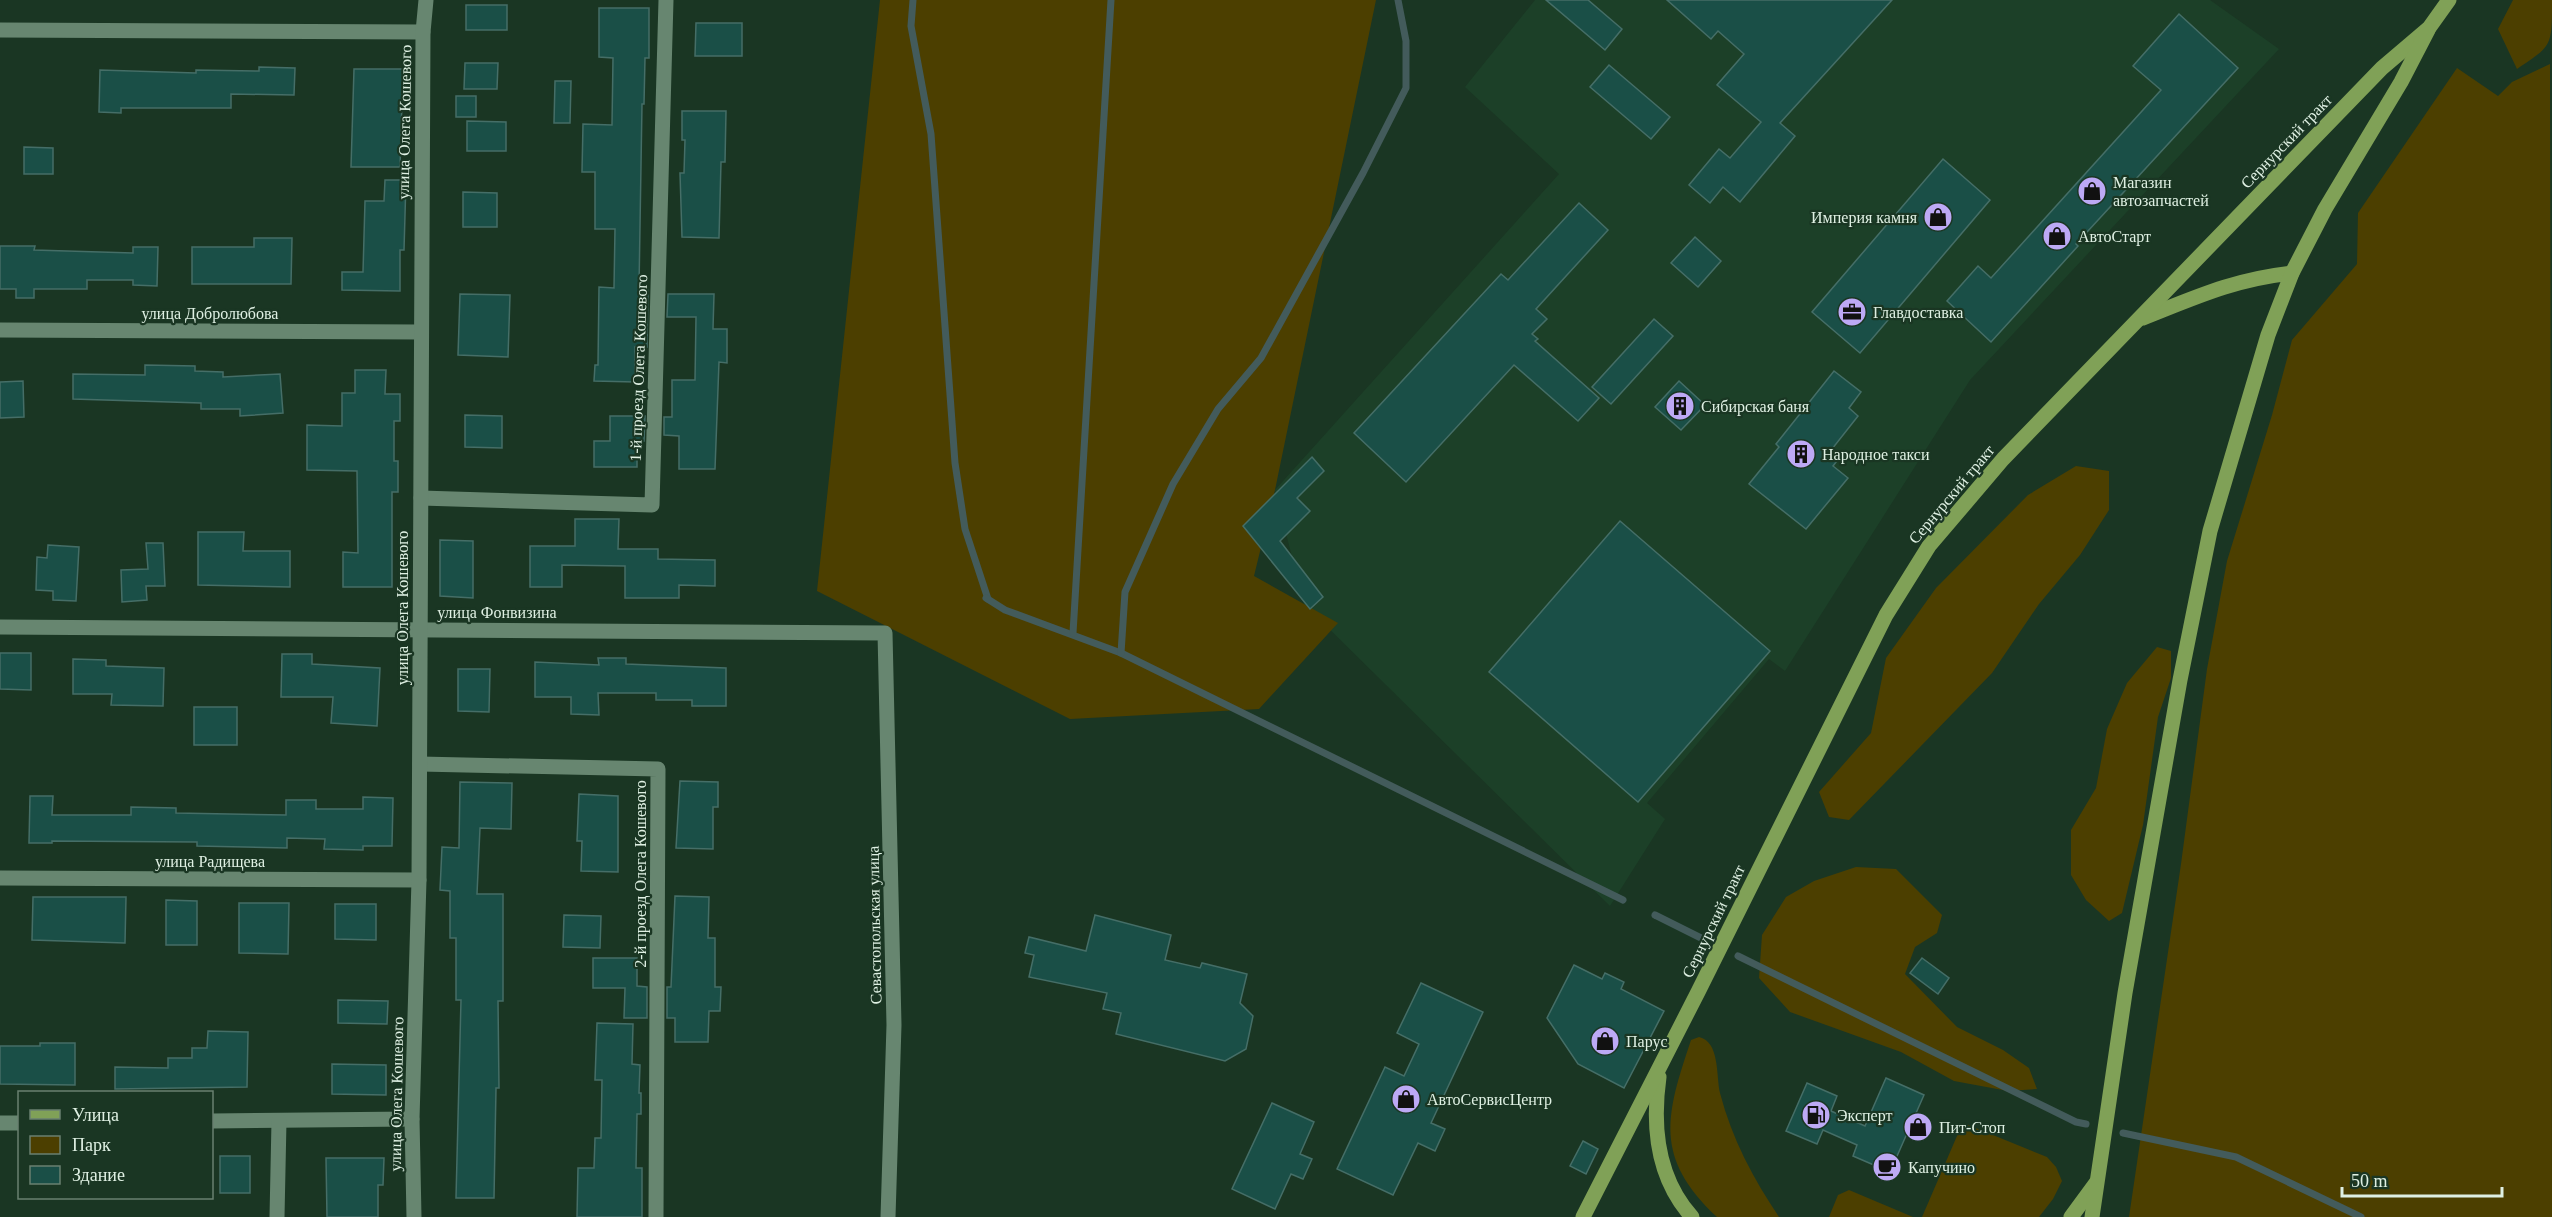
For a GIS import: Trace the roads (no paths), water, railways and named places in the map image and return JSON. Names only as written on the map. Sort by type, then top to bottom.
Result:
[{"type":"main road","name":"Сернурский тракт","points":[[1582,1217],[1906,580],[1949,519],[1985,478],[2382,68],[2429,28],[2448,0]]},
{"type":"main road","points":[[2092,1217],[2125,993],[2200,576],[2268,335],[2292,273],[2354,159],[2406,74],[2429,28]]},
{"type":"main road","points":[[2139,319],[2227,285],[2255,277],[2292,273]]},
{"type":"main road","points":[[1661,1065],[1655,1106],[1663,1166],[1671,1189],[1692,1217]]},
{"type":"main road","points":[[2071,1217],[2096,1182]]},
{"type":"street","name":"улица Олега Кошевого","points":[[414,1217],[412,1119],[419,880],[420,332],[423,32],[426,0]]},
{"type":"street","name":"1-й проезд Олега Кошевого","points":[[421,498],[652,506],[666,0]]},
{"type":"street","points":[[0,30],[423,32]]},
{"type":"street","name":"улица Добролюбова","points":[[0,330],[420,332]]},
{"type":"street","name":"улица Фонвизина","points":[[0,627],[885,633]]},
{"type":"street","name":"Севастопольская улица","points":[[885,633],[894,1025],[888,1217]]},
{"type":"street","name":"2-й проезд Олега Кошевого","points":[[420,764],[658,769],[656,1217]]},
{"type":"street","name":"улица Радищева","points":[[0,879],[419,880]]},
{"type":"street","points":[[213,1121],[412,1119]]},
{"type":"street","points":[[277,1217],[279,1121]]},
{"type":"street","points":[[0,1123],[18,1123]]},
{"type":"waterway","points":[[913,0],[911,26],[931,134],[955,463],[965,529],[988,599]]},
{"type":"waterway","points":[[1073,633],[1111,0]]},
{"type":"waterway","points":[[1121,653],[1125,592],[1173,484],[1218,409],[1261,358],[1363,173],[1406,88],[1406,41],[1398,0]]},
{"type":"waterway","points":[[986,598],[1005,610],[1121,653],[1623,900]]},
{"type":"waterway","points":[[1655,915],[1703,939]]},
{"type":"waterway","points":[[1738,956],[2076,1122],[2086,1124]]},
{"type":"waterway","points":[[2123,1133],[2236,1157],[2361,1217]]},
{"type":"place","name":"Магазин автозапчастей","points":[[2092,191]]},
{"type":"place","name":"Империя камня","points":[[1938,217]]},
{"type":"place","name":"АвтоСтарт","points":[[2057,236]]},
{"type":"place","name":"Главдоставка","points":[[1852,312]]},
{"type":"place","name":"Сибирская баня","points":[[1680,406]]},
{"type":"place","name":"Народное такси","points":[[1801,454]]},
{"type":"place","name":"Парус","points":[[1605,1041]]},
{"type":"place","name":"АвтоСервисЦентр","points":[[1406,1099]]},
{"type":"place","name":"Эксперт","points":[[1816,1115]]},
{"type":"place","name":"Пит-Стоп","points":[[1918,1127]]},
{"type":"place","name":"Капучино","points":[[1887,1167]]}]
